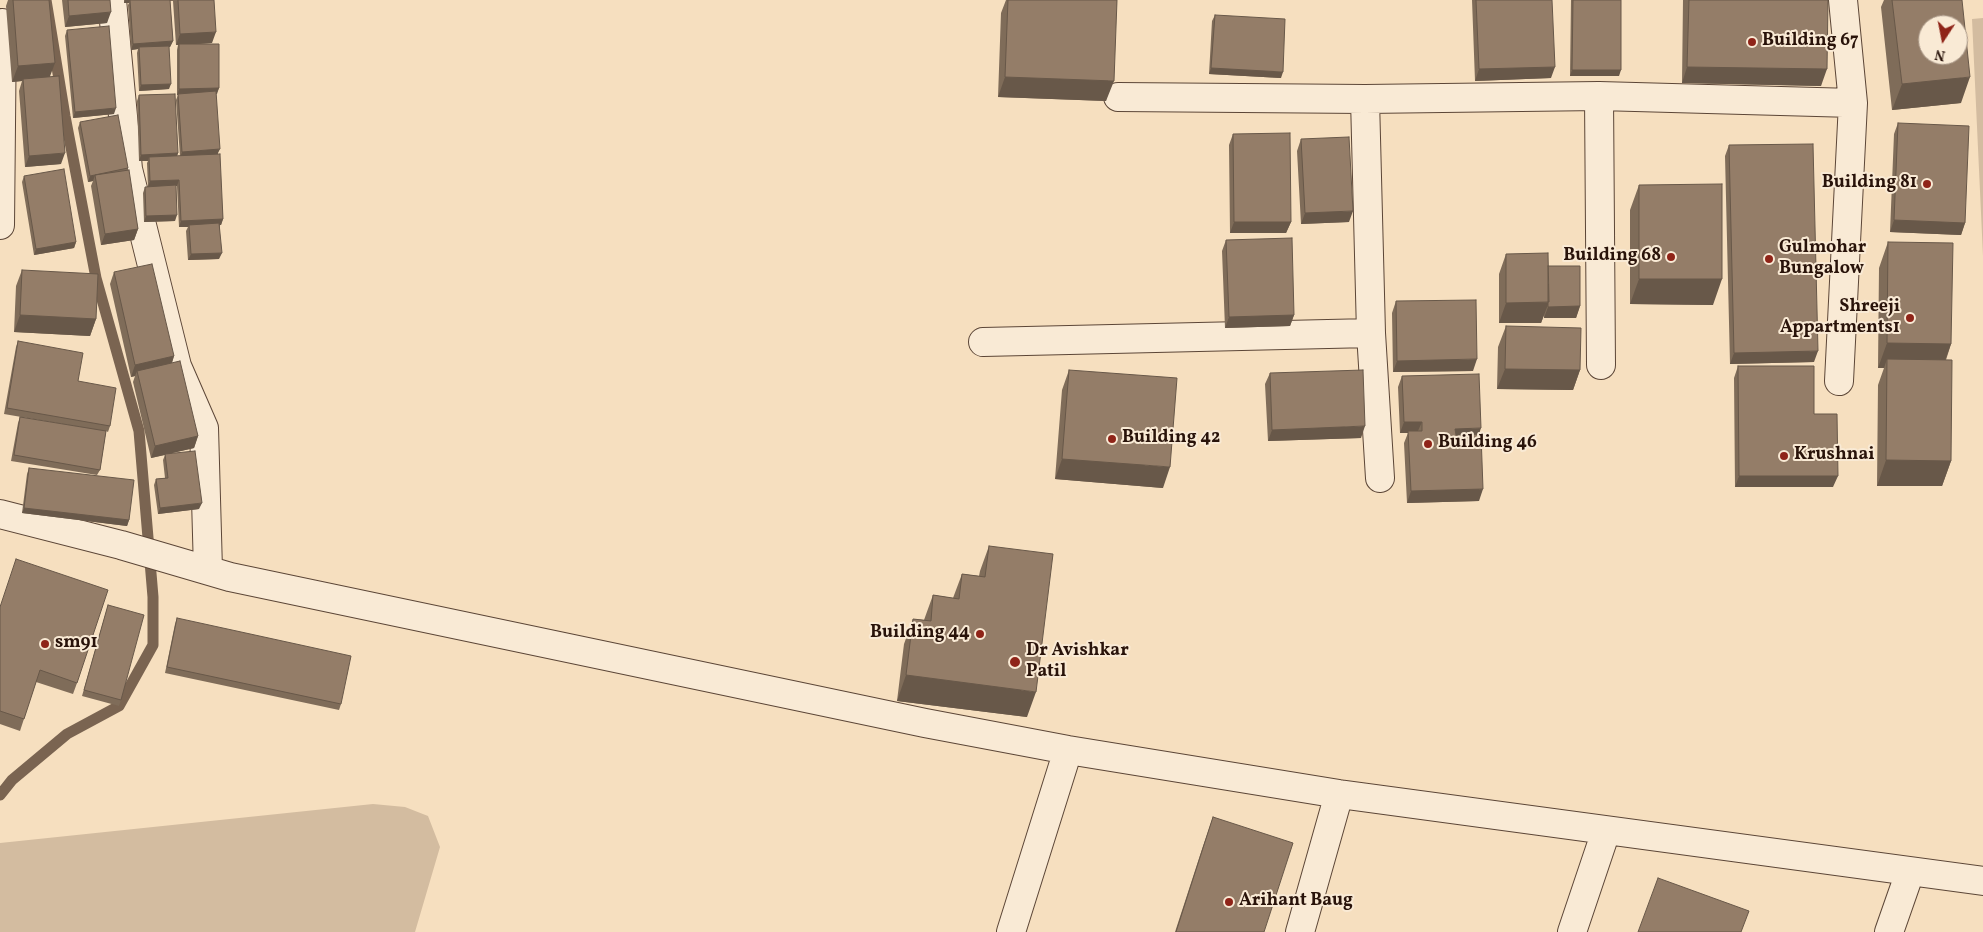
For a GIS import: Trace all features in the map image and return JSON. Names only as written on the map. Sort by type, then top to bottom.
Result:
[{"type":"street","points":[[112,0],[128,169],[177,366],[204,428],[208,570]]},
{"type":"street","points":[[1838,381],[1853,103],[1843,0]]},
{"type":"street","points":[[0,225],[2,23]]},
{"type":"street","points":[[1118,97],[1365,99],[1599,96],[1853,103]]},
{"type":"street","points":[[1599,96],[1600,364]]},
{"type":"street","points":[[1365,99],[1371,333],[1380,478]]},
{"type":"street","points":[[983,342],[1371,333]]},
{"type":"street","points":[[0,514],[121,545],[230,577],[876,712],[1068,750],[1339,794],[1983,881]]},
{"type":"street","points":[[1011,932],[1068,750]]},
{"type":"street","points":[[1300,932],[1339,794]]},
{"type":"street","points":[[1572,932],[1606,831]]},
{"type":"street","points":[[1889,932],[1910,872]]},
{"type":"shaded area","points":[[1983,18],[1983,256],[1972,19]]},
{"type":"shaded area","points":[[373,804],[405,807],[428,816],[440,847],[415,932],[0,932],[0,843]]},
{"type":"building","points":[[13,0],[49,0],[55,63],[18,66]]},
{"type":"building","points":[[68,0],[110,0],[111,12],[69,16]]},
{"type":"building","points":[[130,0],[170,0],[173,41],[133,44]]},
{"type":"building","points":[[178,0],[214,0],[216,32],[180,34]]},
{"type":"building","points":[[1008,0],[1117,0],[1114,81],[1005,77]]},
{"type":"building","points":[[1476,0],[1552,0],[1555,67],[1479,69]]},
{"type":"building","points":[[1573,0],[1621,0],[1621,70],[1572,70]]},
{"type":"building","name":"Building 67","points":[[1689,0],[1828,0],[1827,69],[1687,67]]},
{"type":"building","points":[[1892,0],[1962,0],[1964,15],[1918,15],[1918,65],[1968,65],[1968,58],[1970,77],[1902,84]]},
{"type":"building","points":[[1215,15],[1285,19],[1283,72],[1211,68]]},
{"type":"building","points":[[109,26],[116,108],[75,112],[67,30]]},
{"type":"building","points":[[179,44],[219,44],[219,88],[179,89]]},
{"type":"building","points":[[169,46],[171,84],[141,85],[139,47]]},
{"type":"building","points":[[59,76],[65,153],[29,156],[23,79]]},
{"type":"building","points":[[216,91],[220,149],[182,152],[178,94]]},
{"type":"building","points":[[175,94],[178,153],[141,155],[139,95]]},
{"type":"building","points":[[118,115],[128,168],[90,176],[80,122]]},
{"type":"building","name":"Building 81","points":[[1898,123],[1969,126],[1965,223],[1894,220]]},
{"type":"building","points":[[1290,133],[1291,222],[1234,222],[1233,134]]},
{"type":"building","points":[[1349,137],[1353,211],[1305,213],[1301,139]]},
{"type":"building","name":"Gulmohar Bungalow","points":[[1813,144],[1818,351],[1734,353],[1729,145]]},
{"type":"building","points":[[220,154],[223,219],[181,221],[179,180],[150,181],[149,157]]},
{"type":"building","points":[[64,169],[76,242],[36,249],[24,176]]},
{"type":"building","points":[[129,170],[138,229],[105,234],[95,175]]},
{"type":"building","name":"Building 68","points":[[1722,184],[1722,279],[1639,279],[1639,185]]},
{"type":"building","points":[[176,185],[177,215],[146,216],[145,187]]},
{"type":"building","points":[[219,223],[222,253],[191,254],[189,225]]},
{"type":"building","points":[[1292,238],[1294,315],[1229,317],[1226,240]]},
{"type":"building","name":"Shreeji Appartments1","points":[[1888,242],[1953,243],[1951,344],[1887,343]]},
{"type":"building","points":[[1548,253],[1549,302],[1506,303],[1506,254]]},
{"type":"building","points":[[152,264],[174,356],[135,365],[114,272]]},
{"type":"building","points":[[1548,266],[1580,266],[1580,306],[1548,307]]},
{"type":"building","points":[[22,270],[98,274],[96,319],[20,315]]},
{"type":"building","points":[[1476,300],[1477,359],[1397,361],[1396,301]]},
{"type":"building","points":[[1506,326],[1581,328],[1580,370],[1505,369]]},
{"type":"building","points":[[18,341],[83,353],[78,381],[116,388],[110,426],[7,408]]},
{"type":"building","points":[[1887,359],[1952,360],[1951,461],[1886,460]]},
{"type":"building","points":[[180,361],[198,436],[155,446],[137,371]]},
{"type":"building","name":"Krushnai","points":[[1738,366],[1814,366],[1814,414],[1837,414],[1838,476],[1739,476]]},
{"type":"building","name":"Building 42","points":[[1069,370],[1177,378],[1170,467],[1062,459]]},
{"type":"building","points":[[1363,370],[1365,426],[1272,430],[1270,373]]},
{"type":"building","name":"Building 46","points":[[1479,374],[1481,428],[1455,429],[1456,435],[1481,434],[1483,489],[1411,491],[1408,431],[1422,431],[1422,422],[1404,422],[1402,376]]},
{"type":"building","points":[[20,417],[106,431],[100,470],[14,455]]},
{"type":"building","points":[[195,451],[202,503],[160,508],[156,479],[168,478],[165,454]]},
{"type":"building","points":[[29,468],[134,480],[129,520],[24,508]]},
{"type":"building","name":"Building 44","points":[[989,546],[1053,554],[1036,692],[906,675],[913,619],[931,621],[933,595],[959,599],[962,574],[985,577]]},
{"type":"building","name":"sm91","points":[[16,559],[108,590],[77,683],[40,670],[24,719],[0,711],[0,607]]},
{"type":"building","points":[[108,605],[144,615],[121,700],[84,690]]},
{"type":"building","points":[[177,618],[351,656],[341,704],[167,667]]},
{"type":"building","name":"Arihant Baug","points":[[1213,817],[1293,843],[1264,932],[1176,932]]},
{"type":"building","points":[[1658,878],[1749,911],[1741,932],[1638,932]]},
{"type":"waterway","points":[[0,795],[12,780],[67,734],[119,706],[153,645],[153,597],[139,431],[96,278],[65,116],[46,0]]},
{"type":"place","name":"Building 67","points":[[1752,42]]},
{"type":"place","name":"Building 81","points":[[1927,184]]},
{"type":"place","name":"Building 68","points":[[1671,257]]},
{"type":"place","name":"Gulmohar Bungalow","points":[[1769,259]]},
{"type":"place","name":"Shreeji Appartments1","points":[[1910,318]]},
{"type":"place","name":"Building 42","points":[[1112,439]]},
{"type":"place","name":"Building 46","points":[[1428,444]]},
{"type":"place","name":"Krushnai","points":[[1784,456]]},
{"type":"place","name":"Building 44","points":[[980,634]]},
{"type":"place","name":"sm91","points":[[45,644]]},
{"type":"place","name":"Dr Avishkar Patil","points":[[1015,662]]},
{"type":"place","name":"Arihant Baug","points":[[1229,902]]}]
